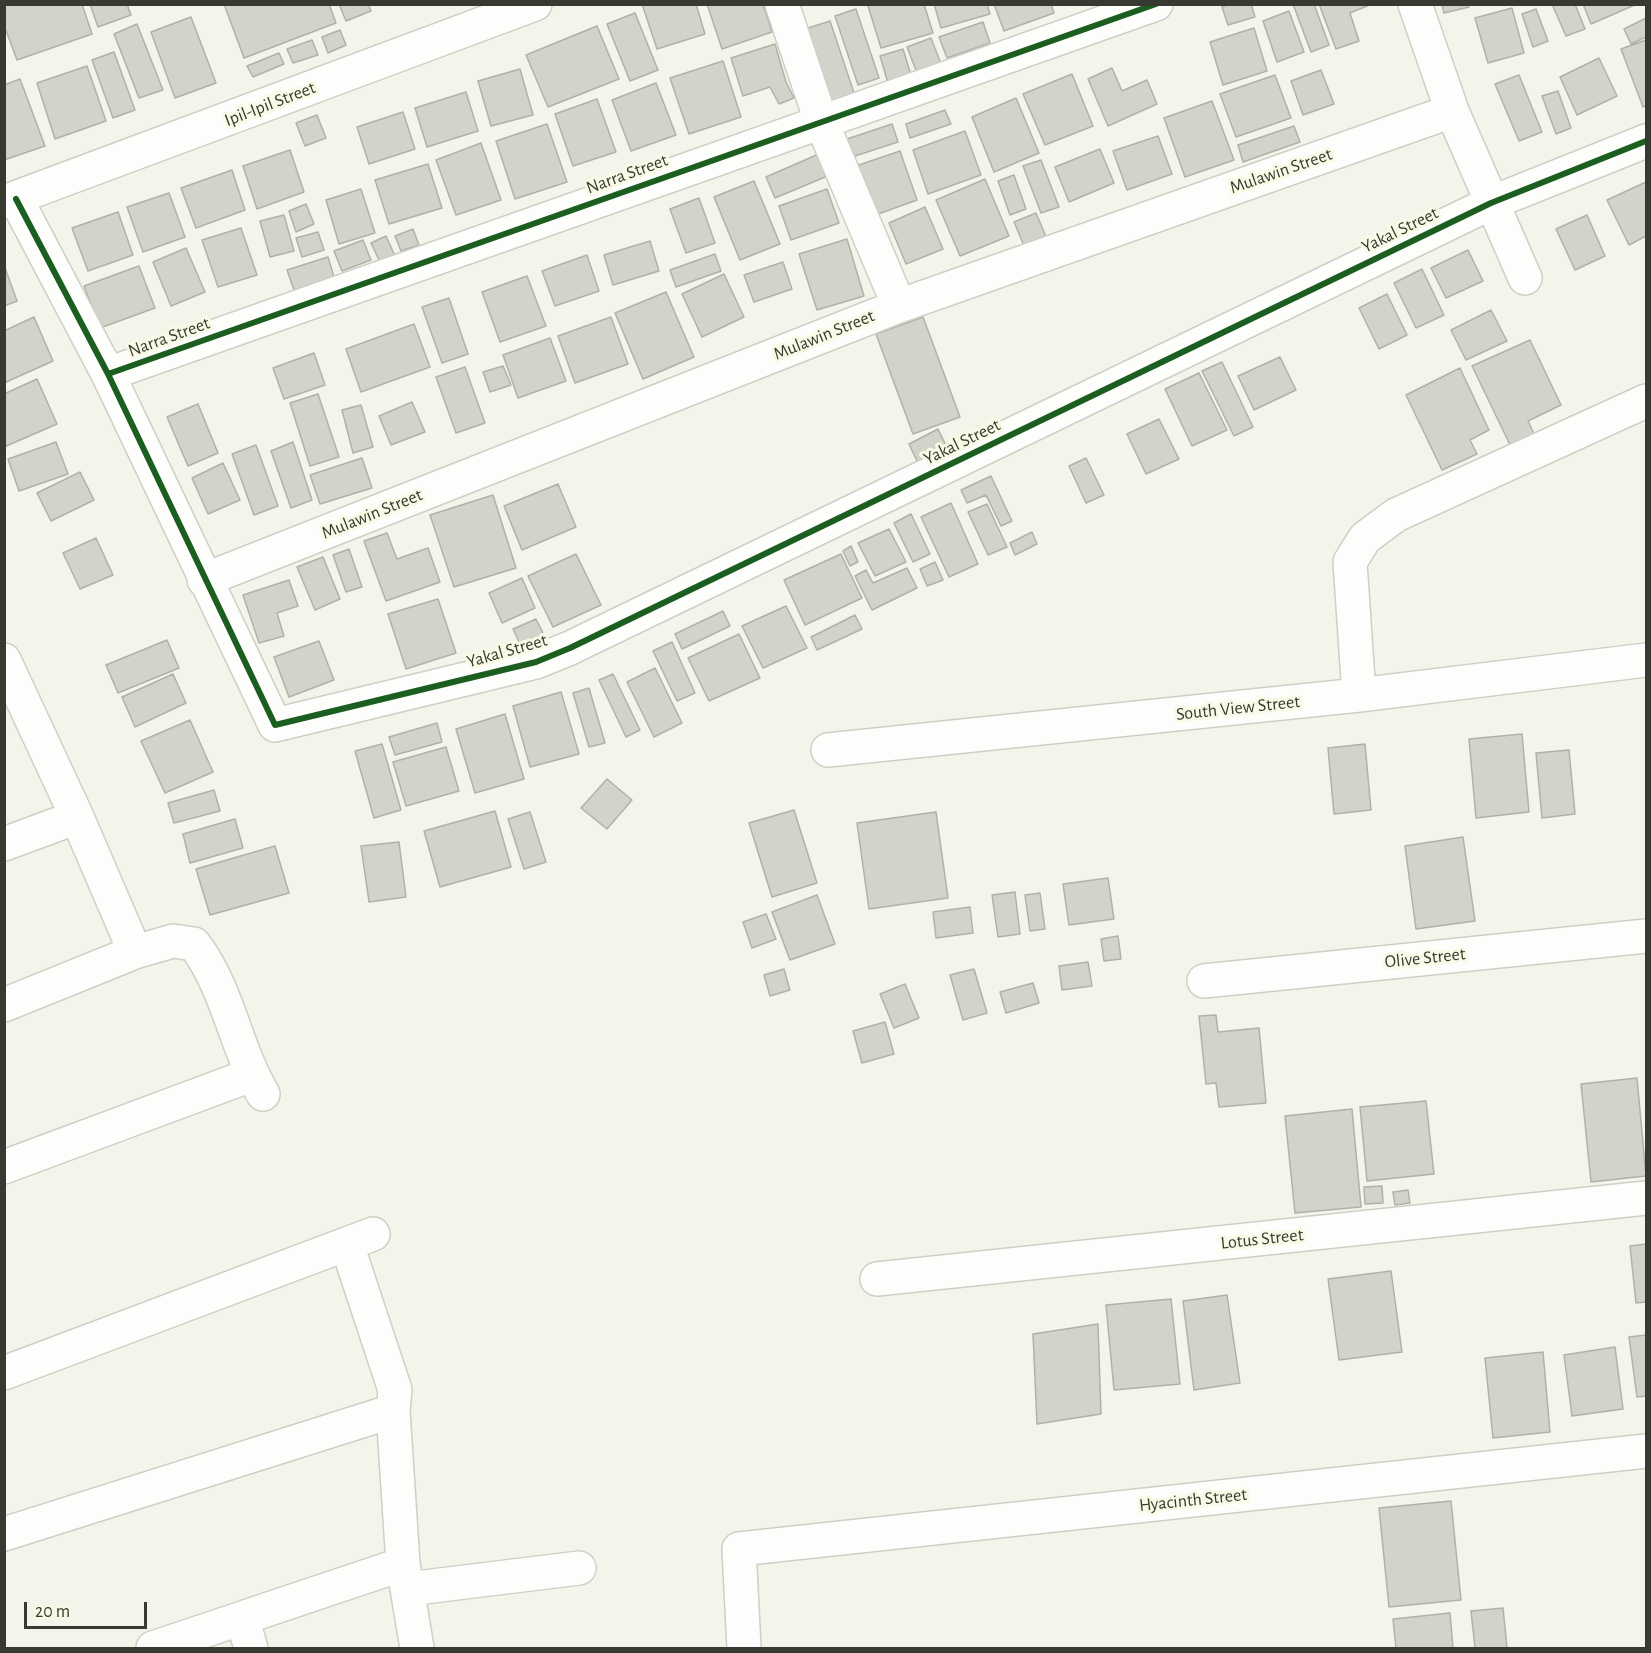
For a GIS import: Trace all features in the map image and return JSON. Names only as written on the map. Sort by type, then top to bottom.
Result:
[{"type":"street","name":"Ipil-Ipil Street","points":[[10,200],[535,4]]},
{"type":"street","points":[[782,4],[821,122],[899,306]]},
{"type":"street","name":"Narra Street","points":[[108,374],[1156,4]]},
{"type":"street","points":[[1415,4],[1452,111],[1525,278]]},
{"type":"street","name":"Mulawin Street","points":[[204,580],[899,306],[1452,111]]},
{"type":"street","name":"Yakal Street","points":[[204,580],[275,725],[536,662],[570,648],[1491,203],[1647,141]]},
{"type":"street","points":[[10,200],[108,374],[204,580]]},
{"type":"street","points":[[1359,695],[1350,562],[1365,538],[1396,515],[1647,401]]},
{"type":"street","points":[[4,660],[77,817],[135,952]]},
{"type":"street","name":"South View Street","points":[[828,750],[1359,695],[1647,660]]},
{"type":"street","points":[[4,844],[77,817]]},
{"type":"street","name":"Olive Street","points":[[1204,981],[1647,936]]},
{"type":"street","points":[[4,1005],[135,952],[173,941],[194,944],[207,961],[257,1085],[4,1167]]},
{"type":"street","name":"Lotus Street","points":[[877,1280],[1647,1198]]},
{"type":"street","points":[[4,1373],[360,1240],[394,1390],[393,1411],[405,1576],[417,1648]]},
{"type":"street","points":[[4,1534],[393,1411]]},
{"type":"street","name":"Hyacinth Street","points":[[744,1648],[739,1549],[1647,1451]]},
{"type":"street","points":[[153,1648],[246,1633],[405,1576],[579,1568]]},
{"type":"building","points":[[4,4],[82,4],[92,34],[17,60],[4,25]]},
{"type":"building","points":[[90,4],[127,4],[131,15],[98,27]]},
{"type":"building","points":[[224,4],[329,4],[336,23],[244,58]]},
{"type":"building","points":[[339,4],[368,4],[371,11],[346,21]]},
{"type":"building","points":[[642,4],[696,4],[705,34],[657,49]]},
{"type":"building","points":[[707,4],[763,4],[772,32],[722,49]]},
{"type":"building","points":[[873,4],[924,4],[933,33],[881,48],[868,6]]},
{"type":"building","points":[[934,4],[987,4],[990,14],[941,28]]},
{"type":"building","points":[[994,4],[1051,4],[1054,13],[1004,31]]},
{"type":"building","points":[[1229,4],[1251,4],[1255,17],[1228,25],[1222,7]]},
{"type":"building","points":[[1293,4],[1314,4],[1329,45],[1311,52]]},
{"type":"building","points":[[1319,4],[1372,4],[1350,13],[1359,41],[1336,49]]},
{"type":"building","points":[[1442,4],[1468,4],[1469,7],[1444,13]]},
{"type":"building","points":[[1552,4],[1575,4],[1585,29],[1566,36]]},
{"type":"building","points":[[1583,4],[1637,4],[1591,24]]},
{"type":"building","points":[[1512,8],[1524,53],[1488,63],[1475,18]]},
{"type":"building","points":[[856,9],[879,78],[858,85],[835,16]]},
{"type":"building","points":[[1536,9],[1548,41],[1533,47],[1522,14]]},
{"type":"building","points":[[1289,11],[1304,52],[1277,62],[1263,21]]},
{"type":"building","points":[[635,13],[658,70],[630,81],[607,24]]},
{"type":"building","points":[[191,17],[216,83],[175,98],[151,32]]},
{"type":"building","points":[[1646,18],[1646,37],[1631,44],[1624,29]]},
{"type":"building","points":[[830,21],[854,93],[830,101],[805,29]]},
{"type":"building","points":[[983,22],[990,43],[947,58],[939,37]]},
{"type":"building","points":[[137,24],[163,90],[139,98],[114,34]]},
{"type":"building","points":[[597,26],[619,79],[548,107],[526,55]]},
{"type":"building","points":[[1254,28],[1267,71],[1223,85],[1210,42]]},
{"type":"building","points":[[340,30],[346,45],[328,53],[322,37]]},
{"type":"building","points":[[931,38],[941,64],[917,73],[907,47]]},
{"type":"building","points":[[312,40],[318,55],[293,63],[287,49]]},
{"type":"building","points":[[1646,40],[1646,106],[1643,107],[1621,49]]},
{"type":"building","points":[[775,44],[786,82],[794,98],[779,104],[770,87],[743,96],[731,58]]},
{"type":"building","points":[[903,49],[911,75],[888,83],[880,56]]},
{"type":"building","points":[[114,52],[135,110],[113,118],[92,60]]},
{"type":"building","points":[[279,53],[284,64],[253,77],[247,66]]},
{"type":"building","points":[[1599,58],[1617,96],[1577,115],[1560,77]]},
{"type":"building","points":[[723,61],[741,117],[689,134],[670,78]]},
{"type":"building","points":[[87,66],[106,121],[55,139],[37,83]]},
{"type":"building","points":[[1112,68],[1122,91],[1147,80],[1157,104],[1108,126],[1088,79]]},
{"type":"building","points":[[520,69],[533,115],[491,126],[478,81]]},
{"type":"building","points":[[1321,70],[1334,104],[1303,115],[1291,81]]},
{"type":"building","points":[[1072,74],[1093,126],[1045,145],[1023,94]]},
{"type":"building","points":[[1275,75],[1291,118],[1236,137],[1220,94]]},
{"type":"building","points":[[1519,75],[1542,132],[1519,141],[1495,84]]},
{"type":"building","points":[[20,79],[45,146],[4,160],[4,85]]},
{"type":"building","points":[[656,83],[676,135],[631,151],[612,100]]},
{"type":"building","points":[[1558,91],[1571,128],[1556,134],[1542,96]]},
{"type":"building","points":[[466,92],[478,131],[427,147],[415,108]]},
{"type":"building","points":[[1016,98],[1039,153],[994,172],[972,117]]},
{"type":"building","points":[[597,99],[616,152],[573,166],[555,114]]},
{"type":"building","points":[[1212,101],[1234,160],[1185,177],[1164,118]]},
{"type":"building","points":[[945,110],[951,124],[910,138],[906,124]]},
{"type":"building","points":[[403,112],[415,149],[369,164],[357,127]]},
{"type":"building","points":[[317,115],[326,138],[305,146],[296,123]]},
{"type":"building","points":[[547,124],[567,182],[515,199],[496,141]]},
{"type":"building","points":[[892,124],[898,142],[849,158],[844,140]]},
{"type":"building","points":[[1294,126],[1300,142],[1243,162],[1238,145]]},
{"type":"building","points":[[965,131],[981,175],[928,194],[913,150]]},
{"type":"building","points":[[1158,136],[1172,174],[1127,190],[1113,151]]},
{"type":"building","points":[[481,143],[501,200],[456,215],[436,160]]},
{"type":"building","points":[[1100,149],[1114,183],[1069,202],[1055,167]]},
{"type":"building","points":[[290,150],[304,192],[257,209],[243,166]]},
{"type":"building","points":[[900,151],[917,200],[870,217],[853,167]]},
{"type":"building","points":[[821,153],[830,175],[775,198],[766,177]]},
{"type":"building","points":[[1041,160],[1059,207],[1041,213],[1023,166]]},
{"type":"building","points":[[428,164],[442,208],[389,224],[375,180]]},
{"type":"building","points":[[232,170],[245,210],[196,228],[181,188]]},
{"type":"building","points":[[1014,175],[1026,209],[1010,215],[998,181]]},
{"type":"building","points":[[985,179],[1009,236],[960,256],[936,200]]},
{"type":"building","points":[[754,181],[780,244],[740,260],[714,197]]},
{"type":"building","points":[[1646,182],[1646,236],[1629,245],[1607,200]]},
{"type":"building","points":[[361,189],[375,233],[339,244],[326,200]]},
{"type":"building","points":[[827,189],[839,223],[791,240],[779,206]]},
{"type":"building","points":[[169,193],[185,237],[143,252],[127,207]]},
{"type":"building","points":[[699,198],[715,243],[686,253],[670,209]]},
{"type":"building","points":[[306,204],[314,224],[296,232],[289,211]]},
{"type":"building","points":[[925,207],[943,249],[906,264],[889,223]]},
{"type":"building","points":[[118,212],[133,255],[88,271],[72,228]]},
{"type":"building","points":[[1036,213],[1047,239],[1025,248],[1014,222]]},
{"type":"building","points":[[284,215],[294,251],[270,257],[260,221]]},
{"type":"building","points":[[1587,215],[1605,256],[1575,270],[1556,229]]},
{"type":"building","points":[[241,228],[257,275],[218,287],[202,240]]},
{"type":"building","points":[[413,229],[419,245],[401,251],[395,236]]},
{"type":"building","points":[[318,232],[324,250],[302,257],[296,238]]},
{"type":"building","points":[[386,236],[395,256],[380,262],[371,243]]},
{"type":"building","points":[[847,239],[864,296],[817,310],[799,254]]},
{"type":"building","points":[[363,240],[371,260],[342,271],[334,251]]},
{"type":"building","points":[[650,241],[659,271],[613,285],[604,255]]},
{"type":"building","points":[[186,248],[205,292],[171,306],[153,262]]},
{"type":"building","points":[[1468,250],[1483,281],[1446,298],[1431,268]]},
{"type":"building","points":[[715,254],[721,271],[676,287],[670,270]]},
{"type":"building","points":[[587,255],[599,291],[555,306],[542,271]]},
{"type":"building","points":[[328,257],[334,277],[294,290],[287,270]]},
{"type":"building","points":[[783,262],[792,289],[754,302],[744,275]]},
{"type":"building","points":[[4,265],[17,301],[4,306]]},
{"type":"building","points":[[139,266],[155,308],[100,328],[84,286]]},
{"type":"building","points":[[1422,269],[1444,315],[1416,328],[1394,283]]},
{"type":"building","points":[[724,274],[744,317],[702,337],[682,294]]},
{"type":"building","points":[[527,276],[546,326],[500,342],[482,292]]},
{"type":"building","points":[[666,292],[694,357],[643,379],[615,313]]},
{"type":"building","points":[[1387,294],[1407,335],[1379,349],[1359,308]]},
{"type":"building","points":[[449,298],[468,354],[442,363],[422,307]]},
{"type":"building","points":[[1491,310],[1507,341],[1466,360],[1451,330]]},
{"type":"building","points":[[34,317],[53,361],[4,383],[4,331]]},
{"type":"building","points":[[611,317],[628,364],[575,383],[558,336]]},
{"type":"building","points":[[923,317],[960,417],[913,434],[876,334]]},
{"type":"building","points":[[414,324],[430,367],[361,392],[346,349]]},
{"type":"building","points":[[550,338],[566,381],[518,398],[503,355]]},
{"type":"building","points":[[1530,340],[1561,405],[1528,421],[1536,438],[1512,449],[1472,366]]},
{"type":"building","points":[[314,353],[325,385],[284,399],[273,368]]},
{"type":"building","points":[[1280,357],[1296,390],[1254,410],[1238,376]]},
{"type":"building","points":[[1222,362],[1253,427],[1234,436],[1202,371]]},
{"type":"building","points":[[503,366],[511,385],[490,392],[483,372]]},
{"type":"building","points":[[465,367],[485,423],[456,433],[436,377]]},
{"type":"building","points":[[1460,368],[1489,430],[1470,440],[1477,454],[1442,470],[1406,395]]},
{"type":"building","points":[[1199,373],[1227,430],[1192,446],[1165,389]]},
{"type":"building","points":[[37,379],[57,424],[4,447],[4,394]]},
{"type":"building","points":[[318,394],[339,457],[310,466],[290,403]]},
{"type":"building","points":[[412,402],[425,432],[391,445],[379,416]]},
{"type":"building","points":[[198,404],[218,453],[188,466],[167,417]]},
{"type":"building","points":[[361,405],[373,447],[353,453],[342,410]]},
{"type":"building","points":[[1159,419],[1179,459],[1146,474],[1127,434]]},
{"type":"building","points":[[938,429],[953,460],[923,474],[909,444]]},
{"type":"building","points":[[56,442],[68,474],[19,491],[8,459]]},
{"type":"building","points":[[293,442],[312,500],[291,508],[271,451]]},
{"type":"building","points":[[256,445],[278,506],[254,515],[232,454]]},
{"type":"building","points":[[362,458],[372,488],[320,504],[310,475]]},
{"type":"building","points":[[1086,458],[1104,495],[1086,503],[1069,466]]},
{"type":"building","points":[[223,463],[240,500],[208,514],[192,478]]},
{"type":"building","points":[[80,472],[94,500],[51,521],[37,493]]},
{"type":"building","points":[[991,476],[1012,521],[1001,526],[986,495],[967,503],[961,490]]},
{"type":"building","points":[[558,484],[576,527],[522,550],[504,506]]},
{"type":"building","points":[[493,495],[516,568],[454,587],[430,515]]},
{"type":"building","points":[[951,503],[978,564],[949,577],[921,517]]},
{"type":"building","points":[[987,504],[1007,547],[988,555],[968,512]]},
{"type":"building","points":[[911,514],[930,554],[913,562],[894,523]]},
{"type":"building","points":[[889,529],[906,562],[875,576],[858,543]]},
{"type":"building","points":[[1032,532],[1037,544],[1015,555],[1010,543]]},
{"type":"building","points":[[387,533],[397,559],[428,548],[440,582],[386,601],[364,541]]},
{"type":"building","points":[[96,538],[113,575],[80,589],[63,553]]},
{"type":"building","points":[[851,546],[858,562],[850,566],[843,551]]},
{"type":"building","points":[[349,549],[362,587],[346,592],[333,555]]},
{"type":"building","points":[[576,554],[601,605],[553,627],[528,576]]},
{"type":"building","points":[[841,554],[862,598],[805,625],[784,580]]},
{"type":"building","points":[[323,557],[340,599],[315,610],[297,567]]},
{"type":"building","points":[[935,562],[943,580],[927,586],[920,569]]},
{"type":"building","points":[[907,568],[917,588],[872,610],[855,576],[866,570],[873,583]]},
{"type":"building","points":[[522,578],[535,608],[502,623],[489,593]]},
{"type":"building","points":[[289,580],[298,606],[277,613],[284,636],[259,643],[243,595]]},
{"type":"building","points":[[438,599],[456,653],[406,669],[388,614]]},
{"type":"building","points":[[786,606],[807,648],[763,668],[742,626]]},
{"type":"building","points":[[723,611],[730,626],[682,649],[675,634]]},
{"type":"building","points":[[855,615],[862,629],[817,650],[811,637]]},
{"type":"building","points":[[536,619],[548,643],[525,655],[513,629]]},
{"type":"building","points":[[739,634],[760,678],[709,701],[688,658]]},
{"type":"building","points":[[167,640],[179,668],[118,693],[106,665]]},
{"type":"building","points":[[319,641],[334,680],[289,697],[274,657]]},
{"type":"building","points":[[672,642],[695,693],[677,701],[653,651]]},
{"type":"building","points":[[655,668],[682,723],[654,737],[627,682]]},
{"type":"building","points":[[173,674],[186,703],[135,727],[122,697]]},
{"type":"building","points":[[613,674],[640,730],[626,737],[599,680]]},
{"type":"building","points":[[589,688],[605,743],[589,747],[573,693]]},
{"type":"building","points":[[561,692],[579,754],[530,767],[513,706]]},
{"type":"building","points":[[505,714],[524,779],[475,793],[456,729]]},
{"type":"building","points":[[190,720],[213,772],[165,793],[141,741]]},
{"type":"building","points":[[437,723],[442,742],[395,755],[389,737]]},
{"type":"building","points":[[1522,734],[1529,812],[1476,818],[1469,739]]},
{"type":"building","points":[[382,744],[401,810],[374,818],[355,751]]},
{"type":"building","points":[[1365,744],[1371,810],[1334,814],[1328,748]]},
{"type":"building","points":[[446,747],[459,791],[406,806],[393,762]]},
{"type":"building","points":[[1569,750],[1575,814],[1542,818],[1536,753]]},
{"type":"building","points":[[607,779],[632,800],[607,829],[581,808]]},
{"type":"building","points":[[214,790],[220,811],[174,823],[168,803]]},
{"type":"building","points":[[794,810],[817,883],[772,897],[749,823]]},
{"type":"building","points":[[495,811],[511,867],[440,887],[424,831]]},
{"type":"building","points":[[530,812],[546,862],[524,869],[508,819]]},
{"type":"building","points":[[936,812],[948,898],[869,909],[857,823]]},
{"type":"building","points":[[235,819],[243,848],[190,863],[183,834]]},
{"type":"building","points":[[1463,837],[1475,921],[1416,929],[1405,846]]},
{"type":"building","points":[[399,842],[406,897],[369,902],[361,846]]},
{"type":"building","points":[[275,846],[289,893],[210,915],[196,869]]},
{"type":"building","points":[[1108,878],[1114,919],[1069,925],[1063,884]]},
{"type":"building","points":[[1015,892],[1020,934],[998,937],[992,895]]},
{"type":"building","points":[[1040,893],[1045,929],[1030,931],[1025,895]]},
{"type":"building","points":[[817,895],[835,944],[790,960],[772,912]]},
{"type":"building","points":[[970,907],[973,933],[936,938],[933,912]]},
{"type":"building","points":[[766,914],[776,939],[752,948],[743,922]]},
{"type":"building","points":[[1118,936],[1121,959],[1104,961],[1101,939]]},
{"type":"building","points":[[1088,962],[1092,986],[1062,990],[1059,966]]},
{"type":"building","points":[[784,969],[790,990],[770,996],[764,975]]},
{"type":"building","points":[[974,969],[987,1013],[963,1020],[950,975]]},
{"type":"building","points":[[1033,983],[1039,1003],[1006,1013],[1000,992]]},
{"type":"building","points":[[905,984],[919,1018],[894,1028],[880,994]]},
{"type":"building","points":[[1216,1015],[1218,1032],[1259,1028],[1266,1103],[1219,1107],[1216,1083],[1206,1084],[1199,1016]]},
{"type":"building","points":[[885,1022],[894,1054],[862,1063],[853,1031]]},
{"type":"building","points":[[1637,1078],[1646,1176],[1591,1182],[1581,1084]]},
{"type":"building","points":[[1426,1101],[1434,1174],[1367,1181],[1360,1107]]},
{"type":"building","points":[[1352,1109],[1361,1207],[1295,1213],[1285,1116]]},
{"type":"building","points":[[1382,1186],[1383,1203],[1365,1204],[1364,1187]]},
{"type":"building","points":[[1408,1190],[1410,1203],[1395,1205],[1393,1192]]},
{"type":"building","points":[[1646,1244],[1646,1302],[1636,1303],[1630,1246]]},
{"type":"building","points":[[1391,1271],[1402,1352],[1339,1360],[1328,1279]]},
{"type":"building","points":[[1227,1295],[1240,1383],[1194,1390],[1183,1301]]},
{"type":"building","points":[[1171,1299],[1180,1384],[1114,1390],[1106,1305]]},
{"type":"building","points":[[1098,1324],[1101,1414],[1037,1424],[1033,1334]]},
{"type":"building","points":[[1646,1335],[1646,1396],[1637,1397],[1629,1337]]},
{"type":"building","points":[[1615,1347],[1623,1409],[1572,1416],[1564,1355]]},
{"type":"building","points":[[1543,1352],[1550,1432],[1493,1438],[1485,1358]]},
{"type":"building","points":[[1451,1501],[1461,1600],[1389,1607],[1379,1508]]},
{"type":"building","points":[[1503,1608],[1507,1648],[1475,1648],[1471,1611]]},
{"type":"building","points":[[1450,1613],[1453,1648],[1396,1648],[1393,1619]]},
{"type":"cycle path","points":[[108,374],[1156,4]]},
{"type":"cycle path","points":[[16,199],[108,374],[275,725],[536,662],[570,648],[1491,203],[1646,141]]}]
